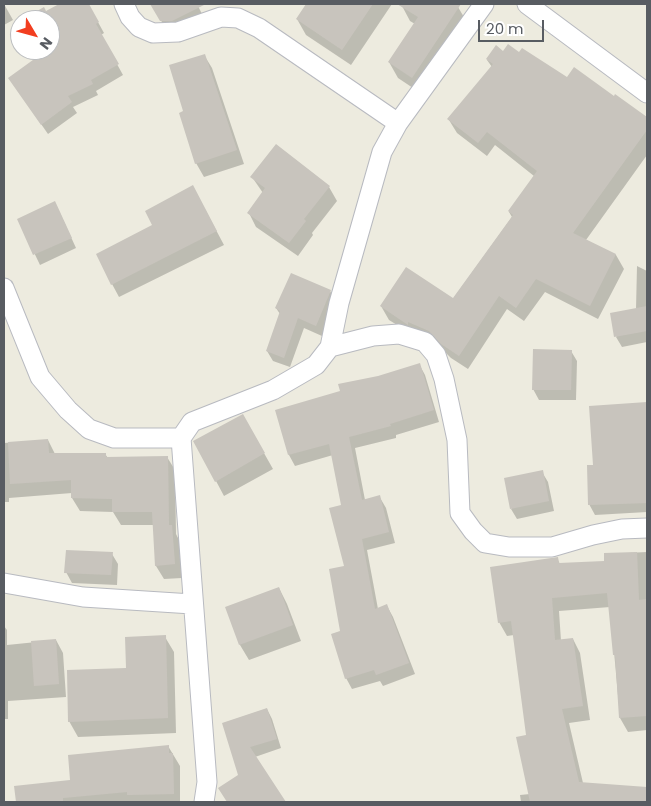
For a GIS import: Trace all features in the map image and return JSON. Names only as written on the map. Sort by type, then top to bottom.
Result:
[{"type":"street","points":[[124,4],[130,17],[139,27],[152,33],[178,32],[221,17],[238,18],[259,28],[398,123]]},
{"type":"street","points":[[204,802],[207,782],[192,604],[181,438],[192,422],[273,390],[316,366],[330,347],[339,302],[382,152],[398,123],[484,4]]},
{"type":"street","points":[[527,4],[647,94]]},
{"type":"street","points":[[4,288],[40,377],[68,410],[89,429],[114,438],[181,438]]},
{"type":"street","points":[[330,347],[374,336],[399,334],[425,342],[436,355],[444,378],[457,440],[460,513],[473,532],[486,542],[508,548],[552,547],[593,534],[622,529],[647,528]]},
{"type":"street","points":[[4,583],[83,597],[192,604]]},
{"type":"building","points":[[59,4],[89,4],[99,22],[96,24],[119,64],[91,80],[93,84],[68,96],[72,102],[41,125],[8,78],[33,60],[60,60],[60,10],[48,10]]},
{"type":"building","points":[[150,4],[206,4],[172,21],[160,21]]},
{"type":"building","points":[[306,4],[373,4],[342,50],[296,19]]},
{"type":"building","points":[[397,4],[461,4],[412,78],[388,62],[418,17]]},
{"type":"building","points":[[508,44],[519,52],[522,48],[567,77],[574,67],[647,117],[647,130],[573,233],[616,254],[590,306],[536,279],[516,308],[499,296],[459,356],[441,344],[429,331],[408,322],[408,325],[380,306],[406,267],[453,298],[513,215],[508,211],[537,171],[487,132],[478,143],[447,119],[493,64],[486,59],[496,45],[503,51]]},
{"type":"building","points":[[205,54],[237,150],[195,164],[179,113],[183,111],[169,65]]},
{"type":"building","points":[[276,144],[330,186],[304,219],[306,221],[289,243],[247,213],[265,188],[250,177]]},
{"type":"building","points":[[193,185],[217,231],[111,285],[96,254],[152,225],[145,211]]},
{"type":"building","points":[[55,201],[72,238],[33,255],[17,219]]},
{"type":"building","points":[[291,273],[331,290],[316,326],[298,318],[284,358],[266,351],[280,311],[275,308]]},
{"type":"building","points":[[647,306],[647,331],[614,337],[610,313]]},
{"type":"building","points":[[533,349],[572,350],[571,390],[532,390]]},
{"type":"building","points":[[420,363],[434,410],[390,424],[391,426],[349,437],[362,500],[380,495],[389,532],[362,539],[375,609],[387,604],[409,663],[376,675],[374,670],[345,679],[331,634],[340,631],[329,569],[344,566],[329,508],[341,505],[329,444],[288,455],[275,410],[340,391],[338,384],[378,376]]},
{"type":"building","points":[[647,402],[647,503],[588,505],[587,465],[593,465],[589,406]]},
{"type":"building","points":[[243,414],[265,453],[215,482],[193,441]]},
{"type":"building","points":[[48,439],[49,453],[106,453],[106,457],[168,456],[169,525],[172,525],[175,564],[155,566],[152,512],[112,512],[112,499],[71,498],[71,480],[10,484],[8,442]]},
{"type":"building","points":[[543,470],[549,501],[510,509],[504,478]]},
{"type":"building","points":[[66,550],[113,552],[111,575],[64,573]]},
{"type":"building","points":[[637,552],[639,600],[647,599],[647,716],[619,718],[615,655],[613,655],[607,593],[552,598],[555,640],[573,638],[583,706],[562,709],[579,782],[647,787],[647,802],[530,802],[516,737],[526,735],[511,621],[498,623],[490,567],[558,557],[559,563],[604,561],[604,553]]},
{"type":"building","points":[[279,587],[293,625],[239,645],[225,607]]},
{"type":"building","points":[[166,635],[168,718],[68,722],[67,670],[126,668],[125,637]]},
{"type":"building","points":[[56,639],[59,684],[34,686],[31,641]]},
{"type":"building","points":[[267,708],[277,739],[250,747],[286,802],[227,802],[218,788],[238,775],[222,723]]},
{"type":"building","points":[[169,745],[169,753],[173,753],[174,794],[127,795],[127,792],[63,798],[63,802],[16,802],[14,786],[70,780],[68,755]]}]
